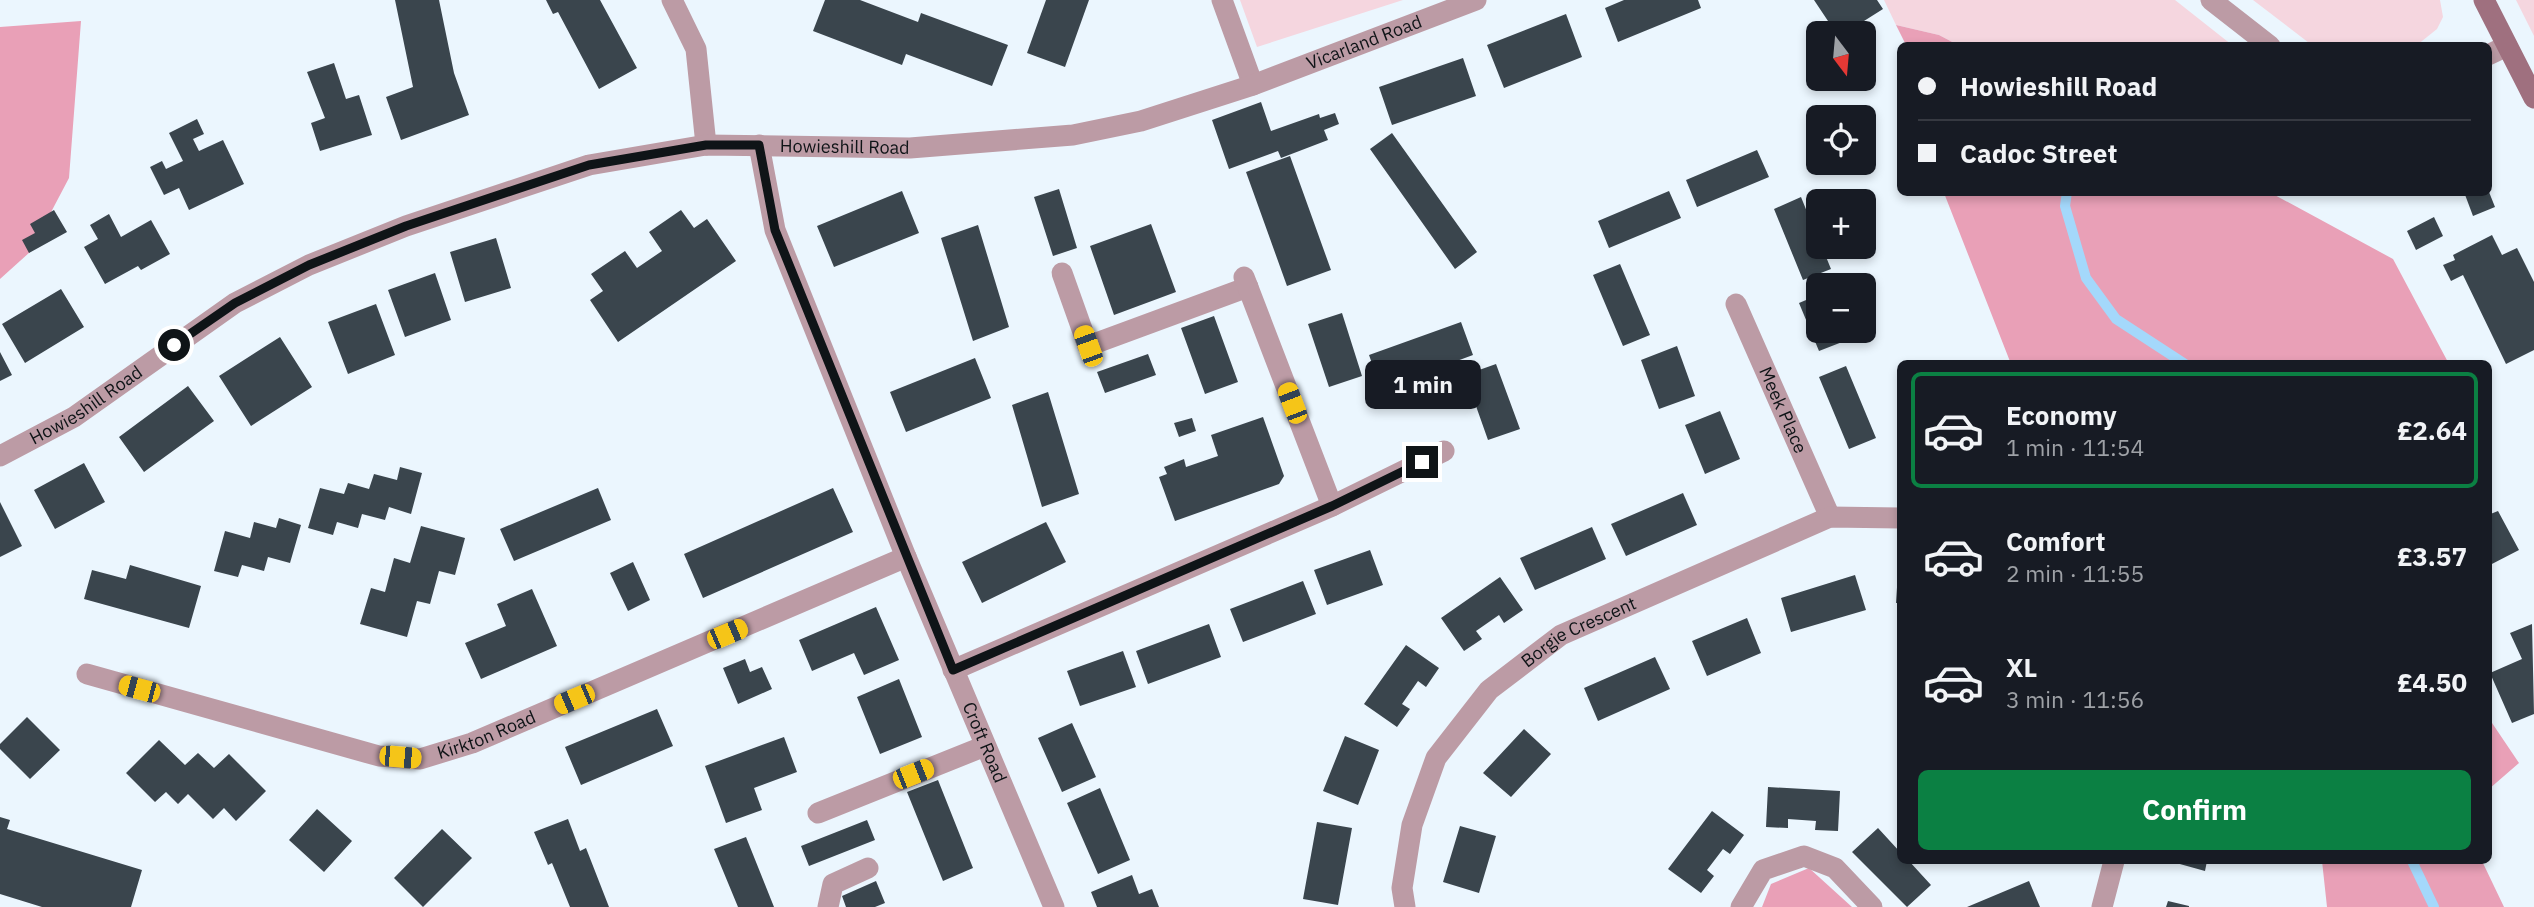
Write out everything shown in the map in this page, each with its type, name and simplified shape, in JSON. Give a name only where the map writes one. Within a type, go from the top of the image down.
[{"type":"main road","points":[[2484,0],[2498,51],[2534,98]]},
{"type":"street","points":[[672,0],[696,49],[706,145]]},
{"type":"street","points":[[1222,0],[1253,85]]},
{"type":"street","name":"Vicarland Road","points":[[1253,85],[1476,0]]},
{"type":"street","points":[[2211,0],[2265,42]]},
{"type":"street","name":"Howieshill Road","points":[[0,456],[74,417],[235,303],[309,265],[406,226],[589,165],[706,145],[910,148],[1073,135],[1142,121],[1253,85]]},
{"type":"street","name":"Croft Road","points":[[759,145],[775,230],[906,557],[1054,907]]},
{"type":"street","points":[[1062,273],[1088,346],[1246,282],[1332,506]]},
{"type":"street","name":"Meek Place","points":[[1736,304],[1830,517]]},
{"type":"street","points":[[953,670],[1332,506],[1444,451]]},
{"type":"street","name":"Borgie Crescent","points":[[1405,907],[1402,888],[1412,825],[1436,758],[1489,690],[1561,635],[1830,517],[1897,518]]},
{"type":"street","name":"Kirkton Road","points":[[87,674],[379,755],[420,759],[472,743],[906,557]]},
{"type":"street","points":[[818,813],[985,746]]},
{"type":"street","points":[[1741,907],[1763,870],[1804,856],[1835,868],[1872,907]]},
{"type":"street","points":[[2102,907],[2113,864]]},
{"type":"street","points":[[828,907],[833,884],[868,868]]},
{"type":"shaded area","points":[[1240,0],[1403,0],[1257,47]]},
{"type":"shaded area","points":[[1884,0],[2175,0],[2228,42],[1952,42],[1939,35],[1896,25]]},
{"type":"shaded area","points":[[2253,0],[2440,0],[2443,17],[2437,29],[2421,42],[2308,42]]},
{"type":"shaded area","points":[[2516,0],[2534,0],[2534,36]]},
{"type":"shaded area","points":[[81,21],[69,178],[30,252],[0,279],[0,27]]},
{"type":"shaded area","points":[[1896,25],[1939,35],[1952,42],[1904,42]]},
{"type":"shaded area","points":[[1945,196],[2277,196],[2393,259],[2447,360],[2009,360]]},
{"type":"shaded area","points":[[2492,723],[2519,763],[2492,786]]},
{"type":"shaded area","points":[[2322,864],[2483,864],[2504,907],[2327,907]]},
{"type":"shaded area","points":[[1809,868],[1852,907],[1762,907],[1771,884]]},
{"type":"building","points":[[395,0],[439,0],[454,73],[469,115],[401,140],[386,97],[413,87]]},
{"type":"building","points":[[546,0],[600,0],[637,68],[599,89],[558,12],[553,14]]},
{"type":"building","points":[[825,0],[860,0],[918,22],[921,13],[1008,45],[992,86],[906,54],[902,65],[813,31]]},
{"type":"building","points":[[1046,0],[1089,0],[1065,67],[1027,53]]},
{"type":"building","points":[[1624,0],[1698,0],[1701,8],[1618,42],[1605,8]]},
{"type":"building","points":[[1814,0],[1877,0],[1883,9],[1864,21],[1828,21]]},
{"type":"building","points":[[1566,14],[1582,57],[1504,88],[1487,45]]},
{"type":"building","points":[[1463,58],[1476,96],[1392,125],[1379,87]]},
{"type":"building","points":[[334,63],[346,99],[359,95],[372,135],[320,151],[311,123],[325,118],[307,72]]},
{"type":"building","points":[[1261,102],[1271,131],[1319,114],[1320,118],[1335,113],[1339,124],[1324,130],[1328,140],[1281,158],[1278,151],[1229,169],[1212,120]]},
{"type":"building","points":[[197,119],[204,134],[193,139],[199,151],[223,140],[244,184],[189,210],[179,188],[164,195],[150,167],[162,161],[166,169],[183,161],[169,133]]},
{"type":"building","points":[[1392,133],[1477,252],[1455,269],[1370,149]]},
{"type":"building","points":[[1757,150],[1769,177],[1697,207],[1686,180]]},
{"type":"building","points":[[1290,156],[1331,270],[1287,286],[1246,172]]},
{"type":"building","points":[[1059,189],[1077,248],[1053,256],[1034,197]]},
{"type":"building","points":[[902,191],[919,233],[834,267],[817,226]]},
{"type":"building","points":[[1669,191],[1681,218],[1609,248],[1598,221]]},
{"type":"building","points":[[2466,196],[2491,196],[2495,207],[2473,216]]},
{"type":"building","points":[[1801,197],[1806,209],[1806,259],[1827,259],[1831,269],[1821,273],[1806,273],[1806,279],[1803,280],[1774,209]]},
{"type":"building","points":[[54,210],[67,232],[29,253],[22,240],[35,233],[30,224]]},
{"type":"building","points":[[681,210],[694,228],[707,219],[736,261],[618,342],[590,300],[603,291],[591,274],[625,251],[637,268],[662,251],[649,232]]},
{"type":"building","points":[[109,214],[121,237],[151,220],[170,254],[141,270],[138,266],[105,284],[84,247],[98,239],[90,225]]},
{"type":"building","points":[[2434,217],[2443,236],[2416,250],[2407,231]]},
{"type":"building","points":[[1151,224],[1176,292],[1114,315],[1090,246]]},
{"type":"building","points":[[978,225],[1009,327],[973,341],[941,238]]},
{"type":"building","points":[[2492,235],[2502,255],[2517,248],[2534,282],[2534,350],[2506,364],[2463,275],[2451,281],[2443,265],[2455,260],[2453,255]]},
{"type":"building","points":[[496,238],[511,288],[465,302],[450,252]]},
{"type":"building","points":[[1620,264],[1650,335],[1623,346],[1593,275]]},
{"type":"building","points":[[435,273],[451,320],[405,337],[388,290]]},
{"type":"building","points":[[61,289],[84,327],[25,363],[2,324]]},
{"type":"building","points":[[1806,300],[1806,320],[1799,303]]},
{"type":"building","points":[[376,304],[395,355],[348,374],[328,322]]},
{"type":"building","points":[[1342,313],[1362,376],[1329,387],[1308,324]]},
{"type":"building","points":[[1214,316],[1238,382],[1205,394],[1181,328]]},
{"type":"building","points":[[1461,322],[1473,355],[1381,389],[1369,355]]},
{"type":"building","points":[[280,337],[312,387],[251,426],[219,376]]},
{"type":"building","points":[[1816,343],[1840,343],[1819,351]]},
{"type":"building","points":[[1677,346],[1695,396],[1659,409],[1641,360]]},
{"type":"building","points":[[0,352],[12,375],[0,381]]},
{"type":"building","points":[[1148,354],[1156,375],[1105,393],[1097,372]]},
{"type":"building","points":[[975,358],[991,398],[906,432],[890,392]]},
{"type":"building","points":[[1496,364],[1520,429],[1488,440],[1465,375]]},
{"type":"building","points":[[1846,366],[1876,438],[1849,449],[1819,377]]},
{"type":"building","points":[[188,386],[214,421],[144,472],[119,437]]},
{"type":"building","points":[[1048,392],[1079,494],[1042,507],[1012,405]]},
{"type":"building","points":[[1720,411],[1740,459],[1705,474],[1685,425]]},
{"type":"building","points":[[1263,417],[1284,476],[1279,484],[1175,521],[1159,477],[1167,474],[1164,467],[1184,459],[1186,467],[1218,456],[1211,435]]},
{"type":"building","points":[[1192,418],[1196,431],[1179,437],[1174,423]]},
{"type":"building","points":[[84,463],[105,502],[55,529],[34,490]]},
{"type":"building","points":[[400,467],[422,473],[411,514],[389,507],[385,520],[362,514],[358,528],[337,522],[333,535],[308,528],[320,488],[344,494],[348,483],[369,489],[374,474],[397,480]]},
{"type":"building","points":[[598,488],[611,520],[514,561],[500,529]]},
{"type":"building","points":[[833,488],[853,532],[703,598],[684,554]]},
{"type":"building","points":[[1683,493],[1697,525],[1626,556],[1611,524]]},
{"type":"building","points":[[0,502],[22,546],[0,557]]},
{"type":"building","points":[[2498,511],[2519,550],[2492,564],[2492,513]]},
{"type":"building","points":[[279,518],[301,525],[290,563],[268,557],[264,571],[242,565],[238,577],[214,571],[225,531],[250,538],[254,522],[276,528]]},
{"type":"building","points":[[1046,522],[1066,562],[982,603],[962,562]]},
{"type":"building","points":[[421,526],[465,538],[455,575],[439,571],[430,604],[417,601],[407,637],[360,624],[371,588],[385,592],[394,558],[410,563]]},
{"type":"building","points":[[1592,527],[1606,559],[1535,590],[1520,558]]},
{"type":"building","points":[[1370,550],[1383,585],[1327,605],[1314,570]]},
{"type":"building","points":[[633,562],[650,600],[628,611],[610,573]]},
{"type":"building","points":[[130,565],[201,586],[189,628],[84,599],[92,570],[126,579]]},
{"type":"building","points":[[1855,575],[1866,610],[1791,632],[1781,598]]},
{"type":"building","points":[[1500,577],[1523,610],[1504,623],[1499,615],[1476,631],[1482,639],[1464,651],[1441,618]]},
{"type":"building","points":[[1303,581],[1316,614],[1243,642],[1230,609]]},
{"type":"building","points":[[532,589],[557,646],[481,679],[465,643],[506,626],[497,604]]},
{"type":"building","points":[[876,607],[899,660],[864,675],[854,653],[812,671],[799,640]]},
{"type":"building","points":[[1747,618],[1761,653],[1707,676],[1692,641]]},
{"type":"building","points":[[1209,624],[1221,657],[1148,684],[1136,651]]},
{"type":"building","points":[[2532,624],[2534,714],[2512,723],[2492,678],[2492,672],[2522,659],[2510,633]]},
{"type":"building","points":[[1406,645],[1439,668],[1426,687],[1418,681],[1402,704],[1410,709],[1397,727],[1364,704]]},
{"type":"building","points":[[1123,651],[1136,687],[1080,706],[1067,671]]},
{"type":"building","points":[[1655,657],[1670,689],[1598,721],[1584,688]]},
{"type":"building","points":[[745,659],[750,672],[762,667],[772,689],[738,704],[723,668]]},
{"type":"building","points":[[899,679],[922,737],[880,754],[857,697]]},
{"type":"building","points":[[657,709],[673,746],[581,785],[565,747]]},
{"type":"building","points":[[27,717],[60,750],[30,779],[0,749],[0,744]]},
{"type":"building","points":[[1072,723],[1096,777],[1062,792],[1038,738]]},
{"type":"building","points":[[1524,729],[1551,754],[1511,797],[1483,773]]},
{"type":"building","points":[[1345,736],[1379,750],[1358,805],[1323,791]]},
{"type":"building","points":[[784,737],[797,772],[754,788],[762,810],[726,823],[705,766]]},
{"type":"building","points":[[159,740],[185,765],[198,753],[214,768],[229,754],[266,791],[236,821],[224,808],[213,819],[188,794],[178,804],[166,792],[155,802],[126,773]]},
{"type":"building","points":[[938,780],[973,868],[943,881],[907,792]]},
{"type":"building","points":[[1768,787],[1840,791],[1838,831],[1815,830],[1816,821],[1788,819],[1788,828],[1766,827]]},
{"type":"building","points":[[1100,788],[1130,860],[1098,874],[1067,803]]},
{"type":"building","points":[[317,809],[352,841],[324,872],[289,840]]},
{"type":"building","points":[[1712,811],[1744,835],[1730,854],[1723,849],[1707,870],[1714,876],[1701,893],[1668,869]]},
{"type":"building","points":[[0,817],[10,820],[7,829],[142,870],[131,907],[42,907],[0,894]]},
{"type":"building","points":[[568,819],[580,851],[586,848],[609,907],[570,907],[552,863],[548,865],[534,832]]},
{"type":"building","points":[[867,820],[875,840],[809,866],[801,846]]},
{"type":"building","points":[[1317,822],[1352,828],[1338,905],[1303,899]]},
{"type":"building","points":[[1460,826],[1496,836],[1479,893],[1443,882]]},
{"type":"building","points":[[1878,828],[1897,849],[1897,864],[1912,864],[1931,885],[1907,907],[1852,852]]},
{"type":"building","points":[[442,829],[472,858],[423,907],[394,878]]},
{"type":"building","points":[[746,837],[774,907],[738,907],[714,849]]},
{"type":"building","points":[[2180,864],[2206,864],[2205,871]]},
{"type":"building","points":[[1132,875],[1139,894],[1152,889],[1159,907],[1097,907],[1091,892]]},
{"type":"building","points":[[876,881],[885,903],[875,907],[846,907],[842,896]]},
{"type":"building","points":[[2029,881],[2040,907],[1967,907]]},
{"type":"building","points":[[2168,901],[2189,906],[2189,907],[2166,907]]},
{"type":"waterway","points":[[2066,196],[2065,206],[2086,278],[2116,319],[2179,360]]},
{"type":"waterway","points":[[2413,864],[2434,907]]},
{"type":"route","points":[[174,345],[235,303],[309,265],[406,226],[589,165],[706,145],[759,145],[775,230],[953,670],[1332,506],[1422,462]]}]
